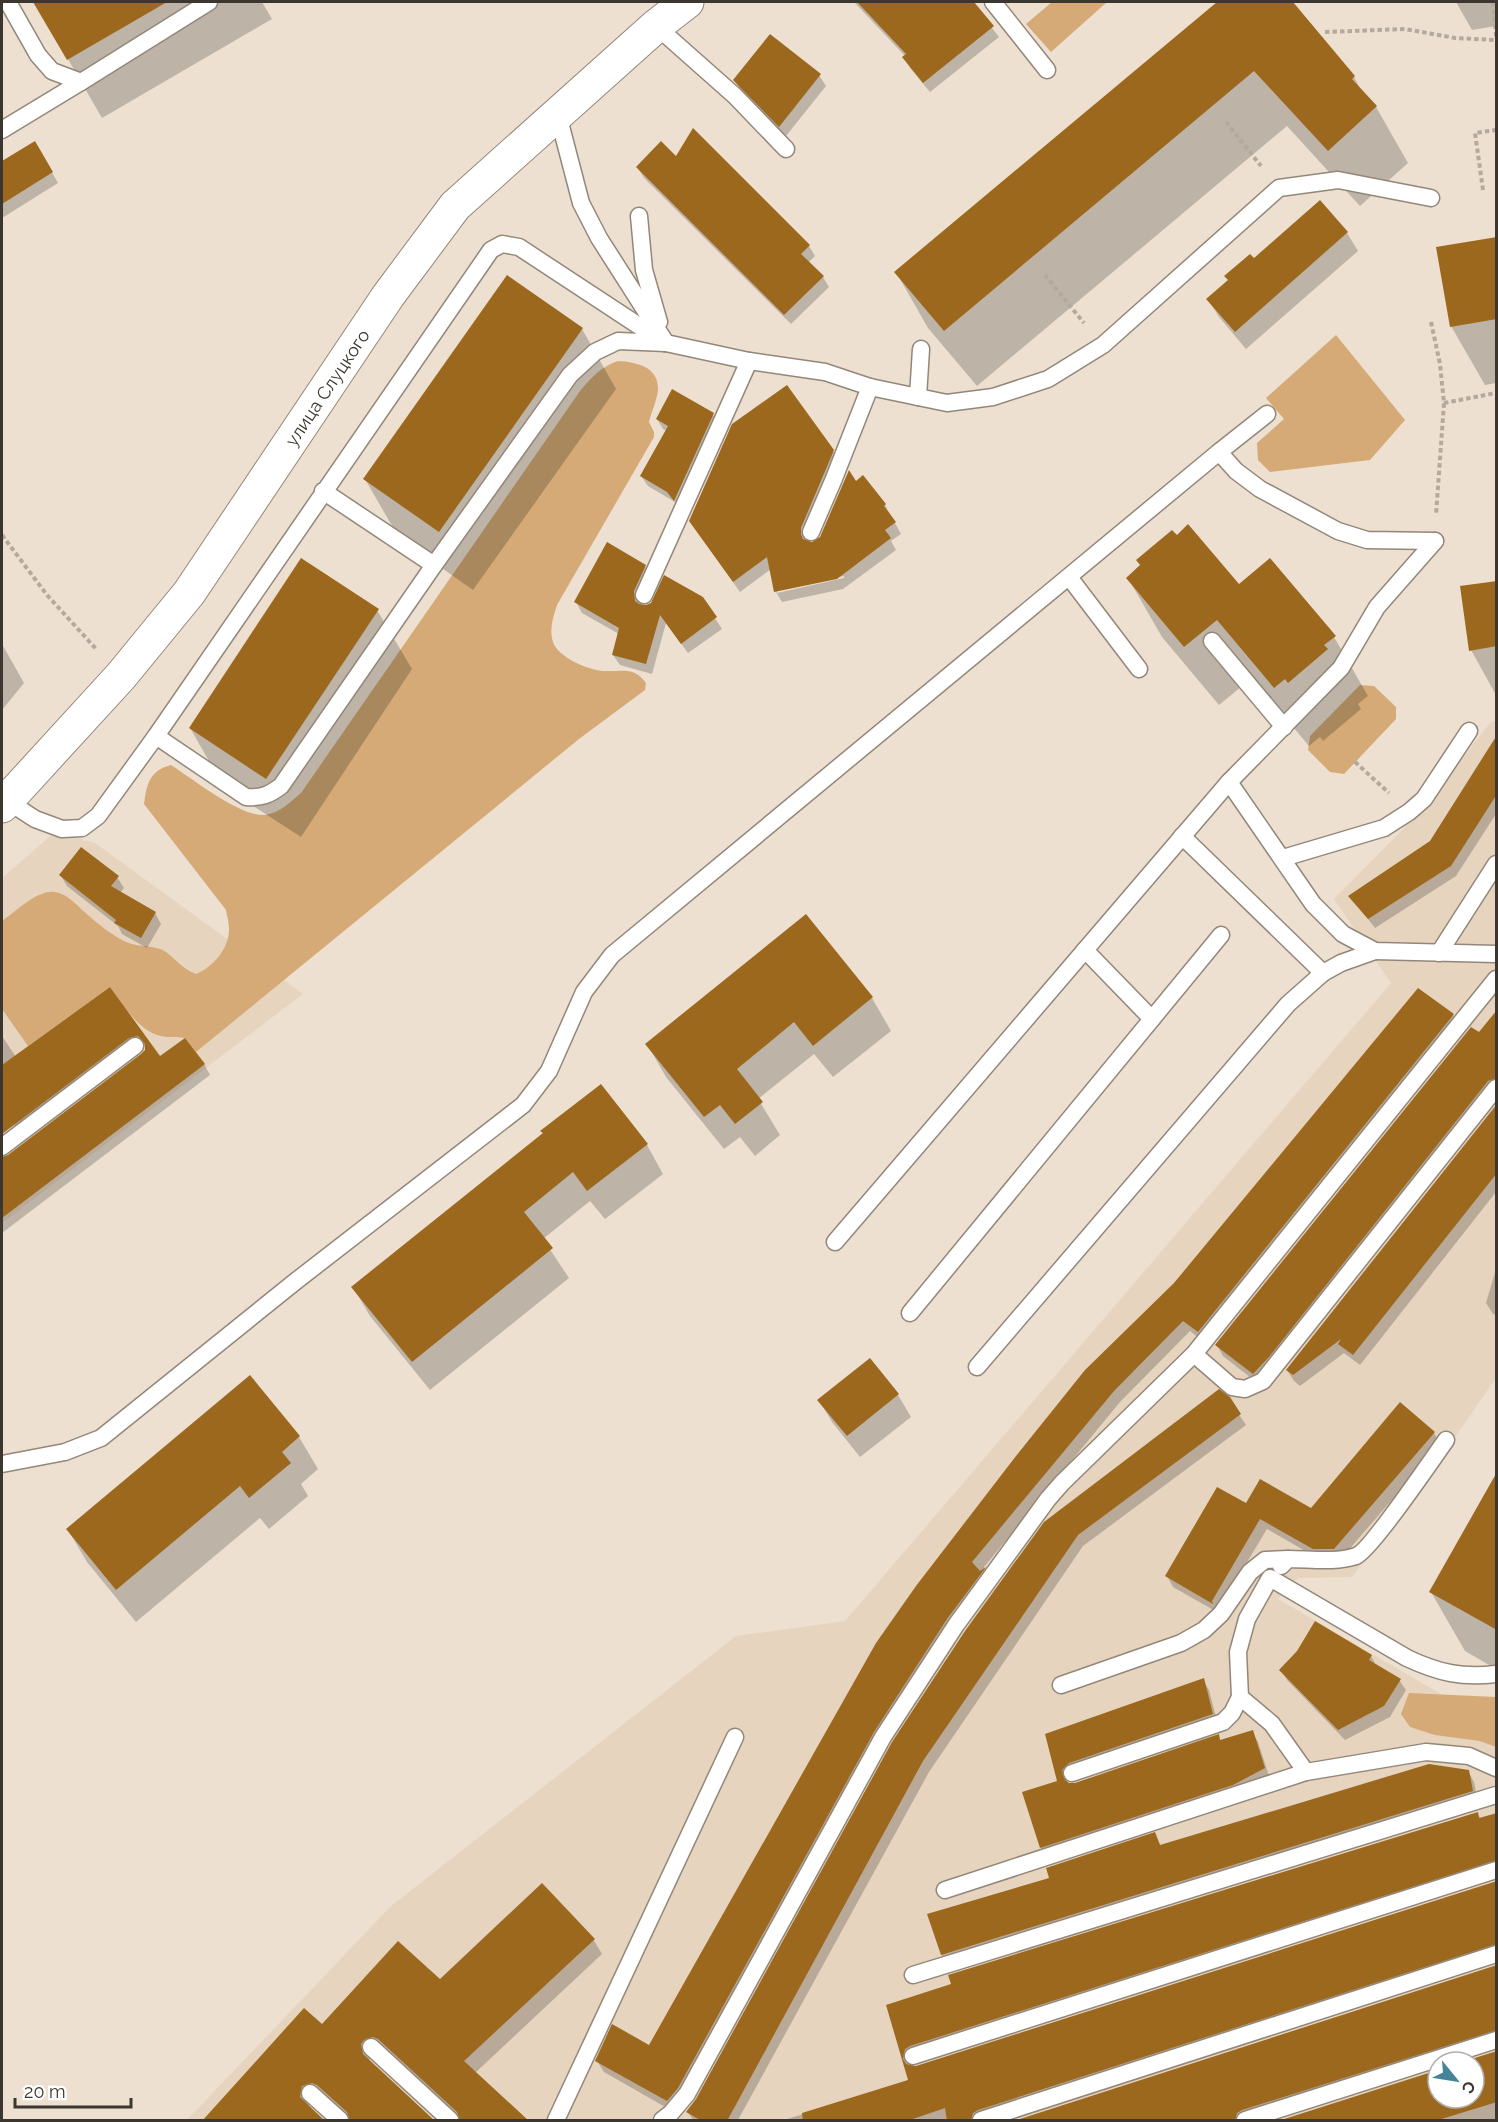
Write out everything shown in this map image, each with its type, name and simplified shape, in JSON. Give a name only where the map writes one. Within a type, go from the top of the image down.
[{"type":"street","name":"улица Слуцкого","points":[[4,803],[121,676],[189,593],[388,296],[455,206],[656,26],[687,2]]},
{"type":"lane","points":[[8,2],[38,55],[52,71],[81,82]]},
{"type":"lane","points":[[2,130],[210,2]]},
{"type":"lane","points":[[993,2],[1047,70]]},
{"type":"lane","points":[[656,26],[735,96],[786,149]]},
{"type":"lane","points":[[558,115],[581,202],[599,238],[666,343]]},
{"type":"lane","points":[[156,736],[246,797],[258,798],[268,795],[281,786],[434,565],[570,375],[595,352],[618,341],[666,343],[749,361],[825,372],[870,387],[947,403],[993,398],[1048,379],[1102,345],[1279,188],[1338,180],[1431,198]]},
{"type":"lane","points":[[639,216],[644,270],[666,343]]},
{"type":"lane","points":[[4,803],[35,819],[62,829],[82,828],[98,816],[156,736],[490,250],[502,244],[519,247],[666,343]]},
{"type":"lane","points":[[918,396],[921,349]]},
{"type":"lane","points":[[644,595],[749,361]]},
{"type":"lane","points":[[811,532],[870,387]]},
{"type":"lane","points":[[2,1464],[65,1452],[101,1438],[296,1281],[523,1105],[549,1071],[584,992],[612,955],[1267,414]]},
{"type":"lane","points":[[1219,452],[1236,471],[1260,489],[1338,531],[1367,540],[1435,541]]},
{"type":"lane","points":[[323,491],[434,565]]},
{"type":"lane","points":[[835,1242],[1228,782],[1341,668],[1377,607],[1435,541]]},
{"type":"lane","points":[[1069,577],[1139,669]]},
{"type":"lane","points":[[1212,640],[1284,728]]},
{"type":"lane","points":[[1283,858],[1384,828],[1409,812],[1424,799],[1468,731]]},
{"type":"lane","points":[[1228,782],[1313,904],[1343,934],[1375,951]]},
{"type":"lane","points":[[1182,836],[1323,973]]},
{"type":"lane","points":[[1438,953],[1497,864]]},
{"type":"lane","points":[[910,1313],[1221,935]]},
{"type":"lane","points":[[1085,950],[1152,1019]]},
{"type":"lane","points":[[977,1366],[1288,1004],[1323,973],[1341,963],[1375,951],[1497,954]]},
{"type":"lane","points":[[662,2121],[687,2094],[883,1737],[956,1625],[1048,1499],[1194,1354],[1497,979]]},
{"type":"lane","points":[[2,1147],[135,1046]]},
{"type":"lane","points":[[1194,1354],[1232,1387],[1245,1389],[1263,1381],[1497,1088]]},
{"type":"lane","points":[[1061,1685],[1181,1642],[1204,1630],[1221,1614],[1250,1572],[1265,1560],[1339,1560],[1359,1556],[1393,1514],[1446,1440]]},
{"type":"lane","points":[[1072,1773],[1223,1722],[1232,1713],[1240,1697],[1238,1652],[1247,1619],[1270,1578],[1288,1559]]},
{"type":"lane","points":[[1270,1578],[1429,1669],[1454,1675],[1497,1674]]},
{"type":"lane","points":[[1240,1697],[1272,1724],[1306,1772]]},
{"type":"lane","points":[[556,2121],[735,1737]]},
{"type":"lane","points":[[945,1890],[1306,1772],[1426,1752],[1469,1756],[1497,1768]]},
{"type":"lane","points":[[913,1975],[1497,1795]]},
{"type":"lane","points":[[913,2056],[1497,1870]]},
{"type":"lane","points":[[981,2121],[1497,1954]]},
{"type":"lane","points":[[1245,2121],[1497,2040]]},
{"type":"lane","points":[[371,2047],[450,2121]]},
{"type":"lane","points":[[310,2093],[340,2121]]},
{"type":"path","points":[[1325,32],[1405,30],[1455,38],[1497,38],[1493,2]]},
{"type":"path","points":[[1226,122],[1279,188]]},
{"type":"path","points":[[1483,190],[1475,133],[1497,130]]},
{"type":"path","points":[[1044,275],[1102,345]]},
{"type":"path","points":[[1431,322],[1442,375],[1444,403],[1435,541]]},
{"type":"path","points":[[1444,403],[1497,393]]},
{"type":"path","points":[[2,535],[47,595],[121,676]]},
{"type":"path","points":[[1355,762],[1409,812]]},
{"type":"shaded area","points":[[1052,2],[1107,2],[1051,52],[1026,24]]},
{"type":"shaded area","points":[[1336,335],[1405,420],[1370,460],[1270,472],[1258,460],[1257,443],[1284,419],[1266,398]]},
{"type":"shaded area","points":[[618,361],[646,367],[655,376],[658,390],[649,422],[654,437],[557,605],[551,633],[556,648],[567,658],[598,670],[627,671],[637,674],[646,683],[645,690],[579,739],[196,1052],[185,1038],[161,1036],[145,1029],[110,987],[28,1046],[2,1009],[2,921],[37,896],[55,892],[70,899],[101,926],[121,939],[131,944],[166,952],[196,974],[214,962],[223,950],[228,936],[226,910],[144,804],[150,779],[158,771],[171,765],[230,804],[255,814],[265,815],[280,810],[301,793],[580,391],[592,377]]},
{"type":"shaded area","points":[[1360,685],[1374,686],[1396,707],[1396,719],[1344,774],[1330,772],[1308,750],[1310,736]]},
{"type":"shaded area","points":[[1496,721],[1496,1378],[1438,1462],[1352,1577],[1298,1578],[1278,1599],[1496,1726],[1496,2120],[187,2120],[391,1906],[736,1636],[845,1621],[1391,983],[1334,899],[1415,817],[1491,722]]},
{"type":"shaded area","points":[[55,832],[95,843],[303,994],[2,1223],[2,878]]},
{"type":"shaded area","points":[[1409,1693],[1496,1697],[1496,1747],[1480,1741],[1435,1735],[1410,1727],[1401,1714]]},
{"type":"building","points":[[33,2],[167,2],[67,60]]},
{"type":"building","points":[[857,2],[974,2],[994,26],[923,83],[902,57],[906,54]]},
{"type":"building","points":[[1217,2],[1293,2],[1355,76],[1352,79],[1377,106],[1328,151],[1254,71],[944,331],[894,272]]},
{"type":"building","points":[[770,34],[821,74],[779,127],[733,80]]},
{"type":"building","points":[[693,128],[810,245],[801,254],[824,276],[784,315],[636,167],[661,141],[676,156]]},
{"type":"building","points":[[35,141],[53,172],[2,204],[2,161]]},
{"type":"building","points":[[1320,200],[1348,232],[1235,332],[1206,299],[1228,280],[1224,276],[1250,254],[1254,258]]},
{"type":"building","points":[[1497,237],[1497,319],[1450,327],[1436,247]]},
{"type":"building","points":[[507,275],[583,328],[439,532],[363,479]]},
{"type":"building","points":[[787,385],[834,450],[801,528],[803,539],[812,542],[820,537],[849,470],[856,481],[863,475],[886,504],[884,506],[896,522],[885,530],[891,538],[837,579],[774,592],[767,557],[733,582],[689,521],[732,424]]},
{"type":"building","points":[[672,389],[714,413],[674,501],[667,492],[640,476],[668,426],[656,419]]},
{"type":"building","points":[[1188,524],[1239,584],[1270,558],[1336,636],[1324,645],[1328,649],[1288,683],[1285,679],[1274,688],[1217,620],[1184,647],[1126,578],[1140,565],[1136,560],[1172,530],[1177,535]]},
{"type":"building","points":[[607,542],[646,565],[634,591],[635,601],[639,604],[651,603],[664,575],[703,597],[717,617],[681,644],[660,615],[646,664],[612,655],[619,628],[574,602]]},
{"type":"building","points":[[301,558],[379,609],[266,779],[189,728]]},
{"type":"building","points":[[1497,581],[1497,646],[1469,651],[1460,586]]},
{"type":"building","points":[[1497,735],[1497,794],[1451,866],[1368,919],[1348,896],[1430,841]]},
{"type":"building","points":[[81,847],[119,876],[111,886],[156,912],[141,938],[114,923],[116,920],[59,875]]},
{"type":"building","points":[[806,914],[873,997],[813,1046],[794,1022],[737,1069],[763,1102],[735,1124],[720,1105],[704,1117],[645,1044]]},
{"type":"building","points":[[110,987],[160,1056],[185,1038],[205,1064],[2,1218],[2,1157],[8,1155],[141,1054],[145,1050],[145,1044],[138,1036],[129,1038],[2,1134],[2,1065]]},
{"type":"building","points":[[1418,988],[1454,1014],[1198,1332],[1183,1321],[1114,1391],[972,1562],[980,1571],[986,1567],[947,1619],[874,1732],[678,2088],[667,2101],[595,2061],[612,2024],[649,2045],[876,1643],[916,1586],[1085,1370],[1174,1283]]},
{"type":"building","points":[[1497,1010],[1497,1078],[1488,1081],[1269,1357],[1253,1374],[1215,1345],[1471,1027],[1479,1032]]},
{"type":"building","points":[[601,1084],[648,1144],[587,1191],[573,1172],[524,1212],[553,1248],[412,1362],[351,1287],[543,1133],[540,1131]]},
{"type":"building","points":[[1497,1104],[1497,1173],[1353,1355],[1338,1344],[1341,1339],[1293,1375],[1286,1370]]},
{"type":"building","points":[[870,1358],[899,1394],[847,1436],[817,1400]]},
{"type":"building","points":[[250,1375],[300,1436],[282,1452],[291,1463],[249,1498],[240,1486],[116,1590],[66,1529]]},
{"type":"building","points":[[1219,1389],[1230,1397],[1241,1414],[1078,1535],[923,1761],[727,2121],[702,2121],[686,2112],[696,2099],[892,1742],[965,1631],[1044,1522]]},
{"type":"building","points":[[1400,1402],[1435,1432],[1334,1549],[1313,1549],[1260,1519],[1212,1601],[1213,1604],[1165,1576],[1217,1487],[1246,1503],[1260,1479],[1311,1508]]},
{"type":"building","points":[[1497,1472],[1497,1630],[1429,1592]]},
{"type":"building","points":[[1315,1621],[1372,1655],[1369,1660],[1401,1679],[1384,1706],[1338,1730],[1279,1670],[1297,1651]]},
{"type":"building","points":[[1204,1678],[1213,1714],[1069,1763],[1062,1770],[1065,1780],[1075,1783],[1219,1734],[1220,1740],[1253,1730],[1265,1768],[1233,1785],[1040,1848],[1022,1792],[1057,1781],[1045,1734]]},
{"type":"building","points":[[1429,1764],[1469,1770],[1473,1791],[941,1955],[927,1914],[1049,1878],[1046,1868],[1155,1832],[1160,1845]]},
{"type":"building","points":[[1478,1812],[1479,1818],[1497,1813],[1497,1860],[910,2046],[905,2049],[903,2059],[906,2064],[916,2066],[1497,1881],[1497,1944],[978,2110],[973,2113],[971,2121],[947,2121],[945,2108],[907,2121],[803,2121],[802,2113],[908,2080],[886,2005],[951,1984],[948,1975]]},
{"type":"building","points":[[542,1883],[595,1939],[464,2061],[529,2121],[460,2121],[457,2112],[378,2039],[373,2037],[364,2040],[361,2044],[363,2054],[435,2121],[350,2121],[347,2112],[312,2083],[302,2086],[300,2097],[325,2121],[202,2121],[304,2008],[322,2024],[398,1941],[440,1979]]},
{"type":"building","points":[[1497,1965],[1497,2030],[1433,2050],[1426,2050],[1426,2052],[1242,2110],[1237,2113],[1235,2121],[1014,2121]]},
{"type":"building","points":[[1497,2051],[1497,2102],[1486,2105],[1486,2054]]},
{"type":"building","points":[[1426,2074],[1426,2110],[1471,2110],[1435,2121],[1278,2121]]}]
